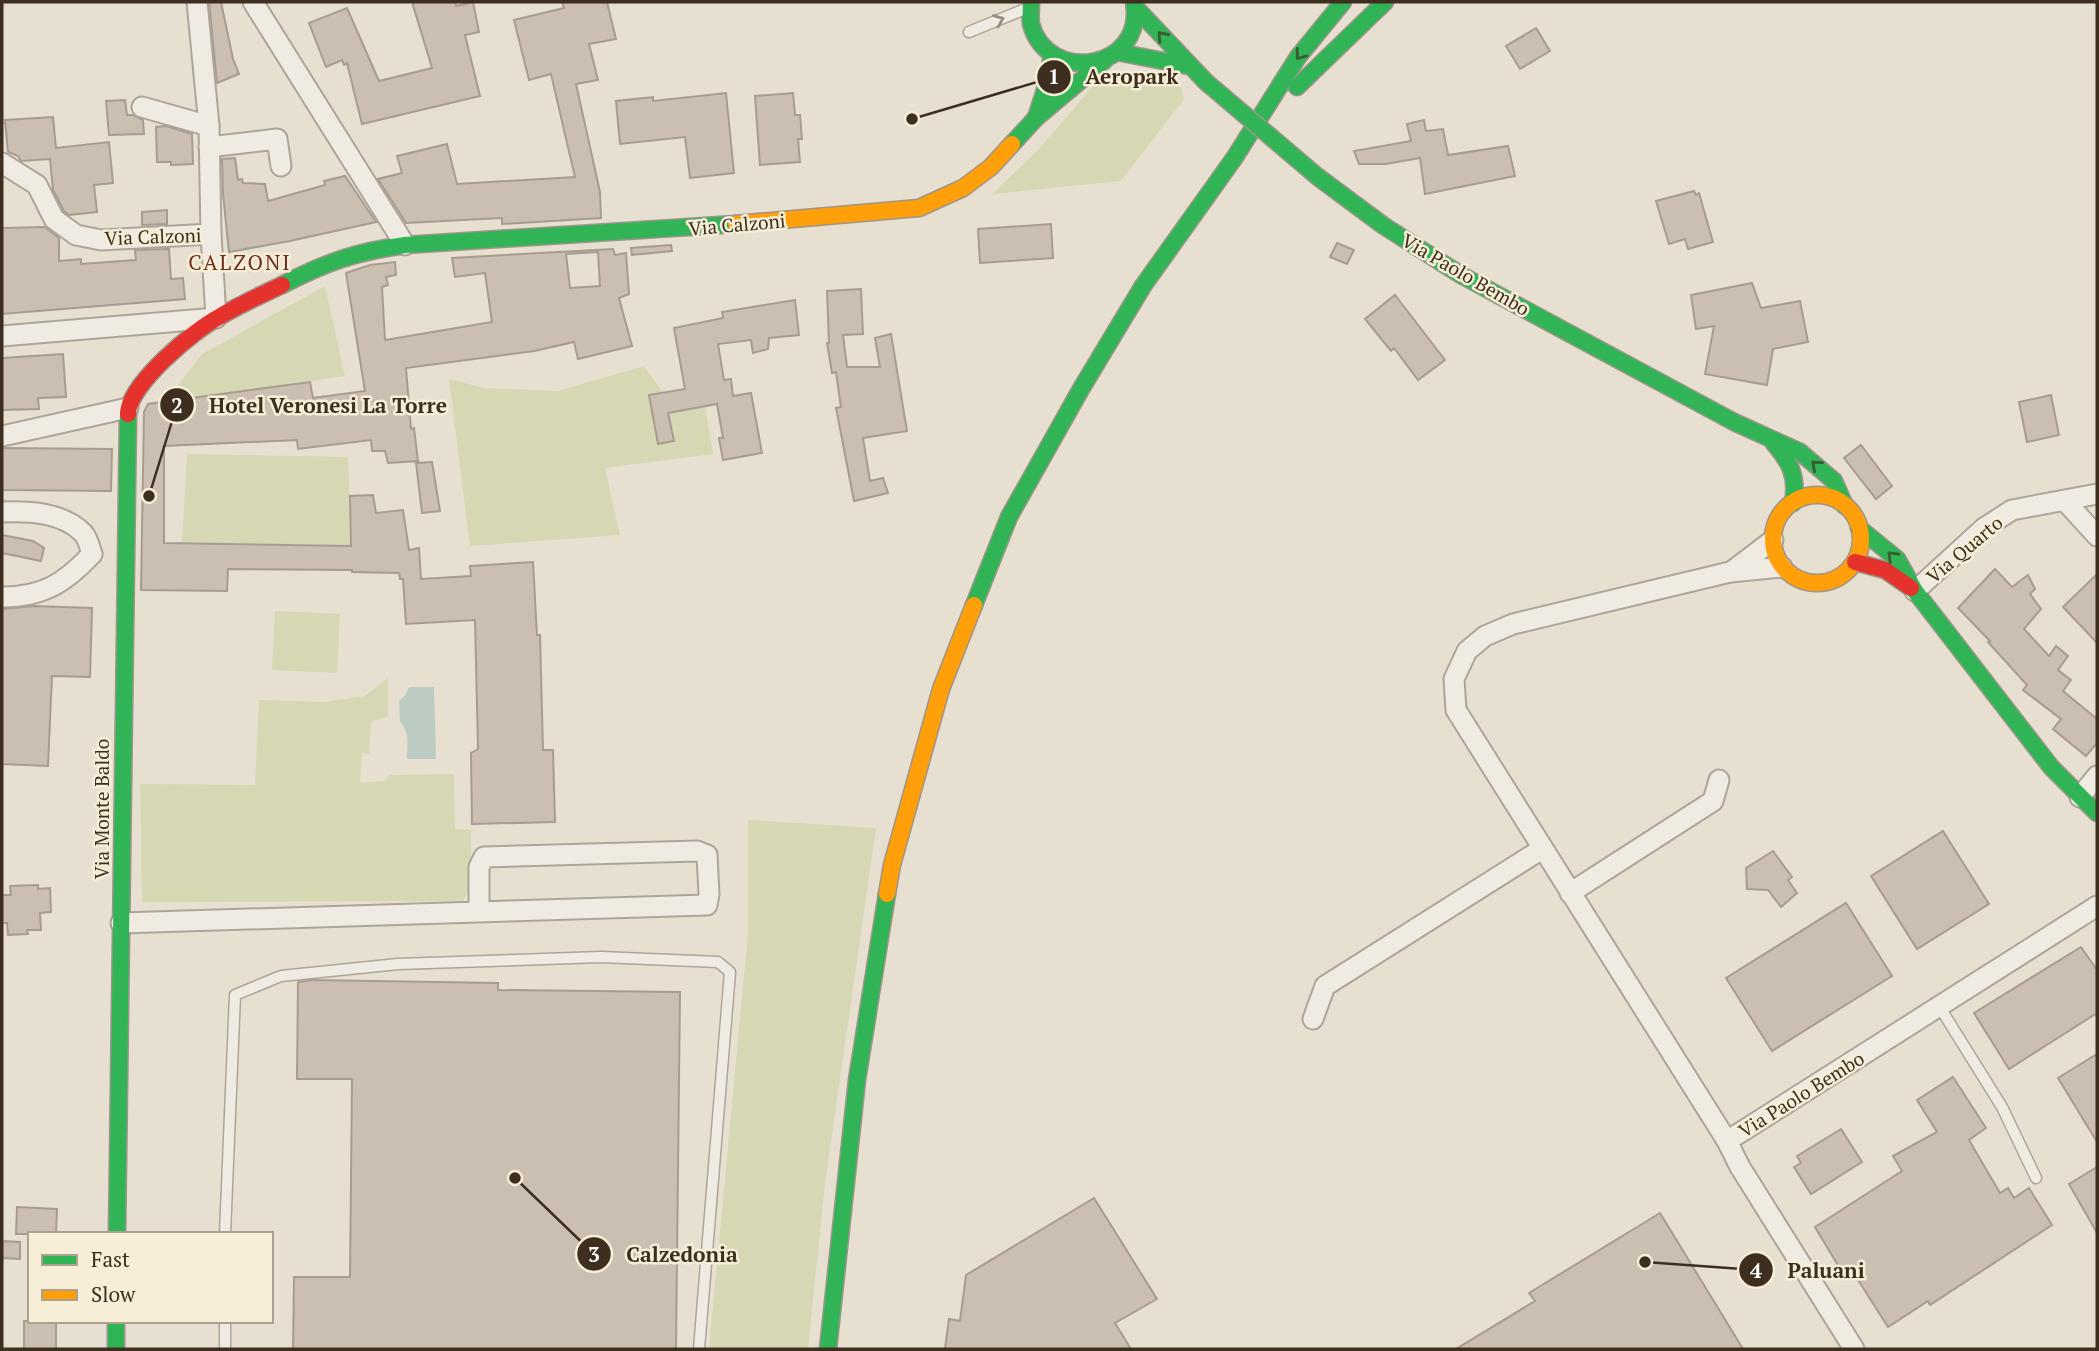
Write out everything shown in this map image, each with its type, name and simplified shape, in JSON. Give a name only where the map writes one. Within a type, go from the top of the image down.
[{"type":"main road","points":[[828,1349],[857,1080],[892,865],[941,688],[1009,517],[1081,389],[1143,286],[1235,157],[1298,57],[1343,2]]},
{"type":"main road","points":[[1235,157],[1297,87],[1385,2]]},
{"type":"main road","points":[[1030,4],[1035,34],[1042,46],[1064,61],[1091,64],[1111,56],[1189,66]]},
{"type":"main road","name":"Via Paolo Bembo","points":[[1111,56],[1131,31],[1135,4]]},
{"type":"main road","name":"Via Paolo Bembo","points":[[1135,4],[1206,82],[1318,177],[1384,226],[1461,275],[1772,440],[1800,452],[1834,481],[1845,506],[1860,528],[1897,559],[1915,591],[2051,767],[2097,813]]},
{"type":"main road","name":"Via Calzoni","points":[[1036,117],[1047,85],[1052,55]]},
{"type":"main road","name":"Via Calzoni","points":[[139,386],[153,369],[216,318],[333,260],[367,250],[405,245],[617,233],[919,208],[963,188],[981,174],[1036,117],[1111,56]]},
{"type":"main road","name":"Via Monte Baldo","points":[[117,1232],[128,408],[139,386]]},
{"type":"main road","name":"Via Paolo Bembo","points":[[1772,440],[1791,463],[1797,484],[1793,503]]},
{"type":"main road","points":[[1845,506],[1826,496],[1803,498],[1782,513],[1775,526],[1773,540],[1775,554],[1782,567],[1799,579],[1820,583],[1834,580],[1846,573],[1855,562],[1860,551],[1860,528]]},
{"type":"main road","name":"Via Paolo Bembo","points":[[1855,562],[1885,570],[1915,591]]},
{"type":"main road","points":[[116,1323],[116,1349]]},
{"type":"street","name":"Via Calzoni","points":[[2,336],[216,318],[209,126],[197,2]]},
{"type":"street","points":[[253,2],[405,245]]},
{"type":"street","points":[[142,107],[209,126]]},
{"type":"street","points":[[209,147],[277,139],[281,166]]},
{"type":"street","name":"Via Calzoni","points":[[2,163],[37,184],[54,219],[76,234],[102,240],[211,234]]},
{"type":"street","points":[[2,436],[128,408]]},
{"type":"street","name":"Via Quarto","points":[[1915,591],[1984,528],[2012,510],[2097,494]]},
{"type":"street","points":[[2064,501],[2097,536]]},
{"type":"street","points":[[2,512],[35,511],[64,522],[85,534],[92,554]]},
{"type":"street","points":[[1730,572],[1773,540]]},
{"type":"street","points":[[92,554],[125,560]]},
{"type":"street","points":[[2,597],[23,597],[49,588],[72,576],[92,554]]},
{"type":"street","points":[[1727,1141],[1456,710],[1454,679],[1467,651],[1485,636],[1513,624],[1730,572],[1782,567]]},
{"type":"street","points":[[2080,797],[2097,776]]},
{"type":"street","points":[[1570,893],[1713,802],[1719,780]]},
{"type":"street","points":[[1313,1018],[1325,986],[1542,849]]},
{"type":"street","points":[[121,923],[707,905],[707,855],[697,851],[484,857],[479,867],[479,912]]},
{"type":"street","name":"Via Paolo Bembo","points":[[1854,1349],[1740,1167],[1727,1141],[2097,906]]},
{"type":"lane","points":[[969,32],[1030,4]]},
{"type":"lane","points":[[225,1232],[234,995],[281,976],[300,972],[398,964],[601,957],[718,962],[730,972],[699,1349]]},
{"type":"lane","points":[[1939,1006],[2002,1107],[2036,1178]]},
{"type":"lane","points":[[225,1323],[225,1349]]},
{"type":"green space","points":[[1129,73],[1156,74],[1180,83],[1184,99],[1121,181],[992,194],[1038,150],[1100,78]]},
{"type":"green space","points":[[325,286],[345,376],[165,402],[202,354]]},
{"type":"green space","points":[[644,366],[676,411],[705,406],[713,454],[605,468],[620,535],[470,546],[449,379],[484,388],[558,391]]},
{"type":"green space","points":[[187,454],[348,457],[351,545],[182,543]]},
{"type":"green space","points":[[275,611],[340,614],[337,673],[272,670]]},
{"type":"green space","points":[[388,678],[388,717],[371,721],[369,754],[362,753],[360,783],[385,781],[390,775],[454,774],[455,829],[471,830],[471,887],[463,901],[142,902],[140,784],[255,785],[259,700],[325,702],[365,696]]},
{"type":"green space","points":[[748,820],[876,828],[825,1184],[808,1349],[709,1349],[748,933]]},
{"type":"shaded area","points":[[409,687],[434,687],[436,759],[407,759],[407,734],[400,722],[399,701]]},
{"type":"building","points":[[209,2],[221,2],[233,59],[239,74],[217,83]]},
{"type":"building","points":[[412,2],[455,2],[456,6],[473,2],[479,32],[465,35],[480,96],[362,124],[347,63],[344,65],[342,60],[326,67],[309,23],[347,8],[379,81],[432,68]]},
{"type":"building","points":[[562,2],[607,2],[616,39],[589,44],[598,80],[576,84],[600,192],[601,218],[502,224],[502,218],[406,223],[378,179],[402,173],[397,156],[447,144],[457,184],[575,177],[551,74],[529,80],[514,20],[564,8]]},
{"type":"building","points":[[1536,28],[1550,51],[1520,69],[1506,46]]},
{"type":"building","points":[[726,93],[734,173],[690,178],[685,137],[620,144],[616,101],[653,97],[653,101]]},
{"type":"building","points":[[793,93],[795,115],[800,115],[800,162],[760,165],[755,96]]},
{"type":"building","points":[[125,100],[127,115],[143,120],[144,134],[109,135],[106,101]]},
{"type":"building","points":[[53,117],[56,148],[109,142],[113,183],[94,185],[97,212],[69,215],[53,190],[50,159],[21,161],[18,156],[8,152],[5,120]]},
{"type":"building","points":[[1424,120],[1426,131],[1443,129],[1448,155],[1508,146],[1515,176],[1425,194],[1420,158],[1386,164],[1359,164],[1354,151],[1411,141],[1407,124]]},
{"type":"building","points":[[166,126],[192,134],[193,164],[171,165],[171,162],[157,162],[156,127]]},
{"type":"building","points":[[235,158],[238,180],[242,179],[243,183],[265,184],[268,201],[325,185],[324,181],[345,176],[376,222],[229,252],[222,159]]},
{"type":"building","points":[[1694,191],[1696,195],[1699,193],[1713,242],[1688,249],[1685,239],[1669,244],[1656,201]]},
{"type":"building","points":[[167,210],[167,224],[142,225],[142,212]]},
{"type":"building","points":[[1051,224],[1053,258],[980,263],[978,229]]},
{"type":"building","points":[[45,227],[59,238],[59,261],[81,259],[81,264],[136,260],[135,250],[169,249],[171,279],[183,278],[185,299],[2,314],[2,228]]},
{"type":"building","points":[[1337,243],[1354,250],[1347,264],[1330,257]]},
{"type":"building","points":[[671,245],[672,251],[632,255],[631,248]]},
{"type":"building","points":[[613,249],[615,255],[626,253],[629,294],[619,298],[632,346],[578,359],[574,342],[534,351],[406,368],[411,429],[414,428],[418,461],[388,463],[385,451],[372,451],[371,440],[298,449],[297,440],[164,446],[164,543],[351,546],[350,496],[373,495],[376,513],[403,510],[409,550],[419,548],[421,579],[471,576],[470,566],[533,562],[537,635],[540,635],[543,750],[553,750],[555,822],[472,824],[471,753],[478,749],[475,620],[406,624],[403,579],[400,579],[399,573],[228,569],[227,591],[141,590],[144,412],[148,404],[310,382],[313,398],[365,391],[346,273],[370,265],[395,262],[396,275],[386,277],[388,285],[382,287],[385,340],[492,322],[485,273],[455,277],[452,258]],"holes":[[[598,252],[600,286],[570,288],[566,254]]]},
{"type":"building","points":[[1752,283],[1761,308],[1800,301],[1808,342],[1773,349],[1767,385],[1705,374],[1714,326],[1696,329],[1691,295]]},
{"type":"building","points":[[861,289],[863,334],[843,335],[847,367],[880,367],[875,338],[891,334],[907,431],[863,438],[870,481],[883,478],[888,493],[854,501],[836,408],[841,407],[836,372],[832,373],[827,343],[827,291]]},
{"type":"building","points":[[1395,295],[1445,360],[1418,380],[1394,348],[1391,351],[1365,319]]},
{"type":"building","points":[[795,300],[799,335],[769,338],[768,349],[753,353],[751,340],[718,344],[724,380],[731,379],[733,396],[751,393],[762,453],[723,460],[719,438],[723,438],[717,404],[668,413],[674,441],[658,444],[649,395],[685,389],[674,328],[723,318],[722,312]]},
{"type":"building","points":[[63,354],[66,397],[38,398],[39,409],[2,410],[2,358]]},
{"type":"building","points":[[2051,395],[2059,435],[2027,442],[2019,402]]},
{"type":"building","points":[[1861,445],[1892,486],[1876,499],[1844,458]]},
{"type":"building","points":[[2,448],[112,449],[111,491],[2,490]]},
{"type":"building","points":[[432,462],[440,511],[422,513],[416,463]]},
{"type":"building","points":[[2,535],[33,541],[44,548],[41,561],[2,553]]},
{"type":"building","points":[[1995,569],[2012,587],[2028,575],[2035,589],[2030,594],[2041,609],[2024,629],[2049,656],[2056,646],[2068,656],[2058,670],[2071,680],[2063,691],[2097,719],[2097,743],[2086,756],[2053,729],[2061,719],[2023,690],[2027,685],[1958,608]]},
{"type":"building","points":[[2097,574],[2097,643],[2063,607]]},
{"type":"building","points":[[34,606],[92,608],[90,677],[52,676],[48,766],[2,764],[2,609]]},
{"type":"building","points":[[1943,831],[1989,904],[1917,949],[1871,876]]},
{"type":"building","points":[[1773,851],[1792,877],[1788,880],[1797,893],[1781,907],[1768,890],[1747,889],[1746,868]]},
{"type":"building","points":[[38,885],[38,889],[50,888],[51,912],[40,913],[41,930],[8,935],[7,923],[2,923],[2,895],[11,895],[10,886]]},
{"type":"building","points":[[1846,903],[1892,976],[1772,1051],[1726,978]]},
{"type":"building","points":[[2081,947],[2097,970],[2097,1013],[2009,1069],[1974,1013]]},
{"type":"building","points":[[298,982],[498,983],[498,990],[680,992],[676,1349],[293,1349],[294,1277],[350,1277],[352,1079],[297,1079]]},
{"type":"building","points":[[2097,1054],[2097,1142],[2058,1078]]},
{"type":"building","points":[[1953,1077],[1986,1128],[1969,1140],[2000,1193],[2008,1188],[2014,1198],[2029,1188],[2052,1225],[1930,1305],[1928,1301],[1888,1327],[1853,1272],[1845,1277],[1815,1227],[1902,1171],[1893,1156],[1937,1132],[1917,1100]]},
{"type":"building","points":[[1841,1129],[1862,1162],[1811,1194],[1794,1167],[1801,1163],[1797,1156]]},
{"type":"building","points":[[2097,1167],[2097,1233],[2069,1184]]},
{"type":"building","points":[[1094,1198],[1157,1299],[1115,1323],[1131,1349],[945,1349],[949,1319],[960,1321],[966,1275]]},
{"type":"building","points":[[17,1207],[57,1209],[56,1232],[16,1234]]},
{"type":"building","points":[[1660,1213],[1743,1349],[1456,1349],[1535,1301],[1529,1293]]},
{"type":"building","points":[[2,1241],[20,1242],[20,1259],[2,1258]]},
{"type":"building","points":[[24,1321],[56,1323],[56,1349],[24,1349]]},
{"type":"traffic: fast","points":[[1031,2],[1031,24],[1041,44],[1056,56],[1074,62],[1093,62],[1111,55],[1125,43],[1134,25],[1134,2]]},
{"type":"traffic: fast","points":[[974,605],[1009,517],[1143,286],[1235,157],[1298,57],[1343,2]]},
{"type":"traffic: fast","points":[[1297,87],[1385,2]]},
{"type":"traffic: fast","points":[[1135,7],[1206,82]]},
{"type":"traffic: fast","points":[[1117,52],[1189,66]]},
{"type":"traffic: fast","points":[[1036,118],[1047,84],[1052,55]]},
{"type":"traffic: fast","points":[[1012,144],[1036,118],[1105,60]]},
{"type":"traffic: fast","points":[[1206,82],[1318,177]]},
{"type":"traffic: fast","points":[[1318,177],[1384,226],[1461,275],[1734,422],[1800,452],[1834,481],[1845,506]]},
{"type":"traffic: fast","points":[[282,285],[342,259],[405,245],[736,224]]},
{"type":"traffic: fast","points":[[117,1232],[128,414]]},
{"type":"traffic: fast","points":[[1773,442],[1791,470],[1793,503]]},
{"type":"traffic: fast","points":[[1859,528],[1897,559],[1915,591],[2051,767],[2097,813]]},
{"type":"traffic: fast","points":[[828,1349],[857,1080],[887,894]]},
{"type":"traffic: fast","points":[[116,1323],[116,1349]]},
{"type":"traffic: slow","points":[[736,224],[919,208],[963,188],[991,167],[1012,144]]},
{"type":"traffic: slow","points":[[1817,495],[1834,499],[1848,508],[1857,522],[1861,539],[1857,556],[1848,570],[1834,579],[1817,583],[1800,579],[1786,570],[1777,556],[1773,539],[1777,522],[1786,508],[1800,499],[1817,495]]},
{"type":"traffic: slow","points":[[887,894],[892,865],[941,689],[974,605]]},
{"type":"traffic: jam","points":[[128,414],[139,388],[179,346],[219,317],[282,285]]},
{"type":"traffic: jam","points":[[1855,562],[1885,570],[1911,588]]},
{"type":"place","name":"Aeropark","points":[[912,119]]},
{"type":"place","name":"Hotel Veronesi La Torre","points":[[149,496]]},
{"type":"place","name":"Calzedonia","points":[[515,1178]]},
{"type":"place","name":"Paluani","points":[[1645,1262]]},
{"type":"district","name":"CALZONI","points":[[240,262]]}]
